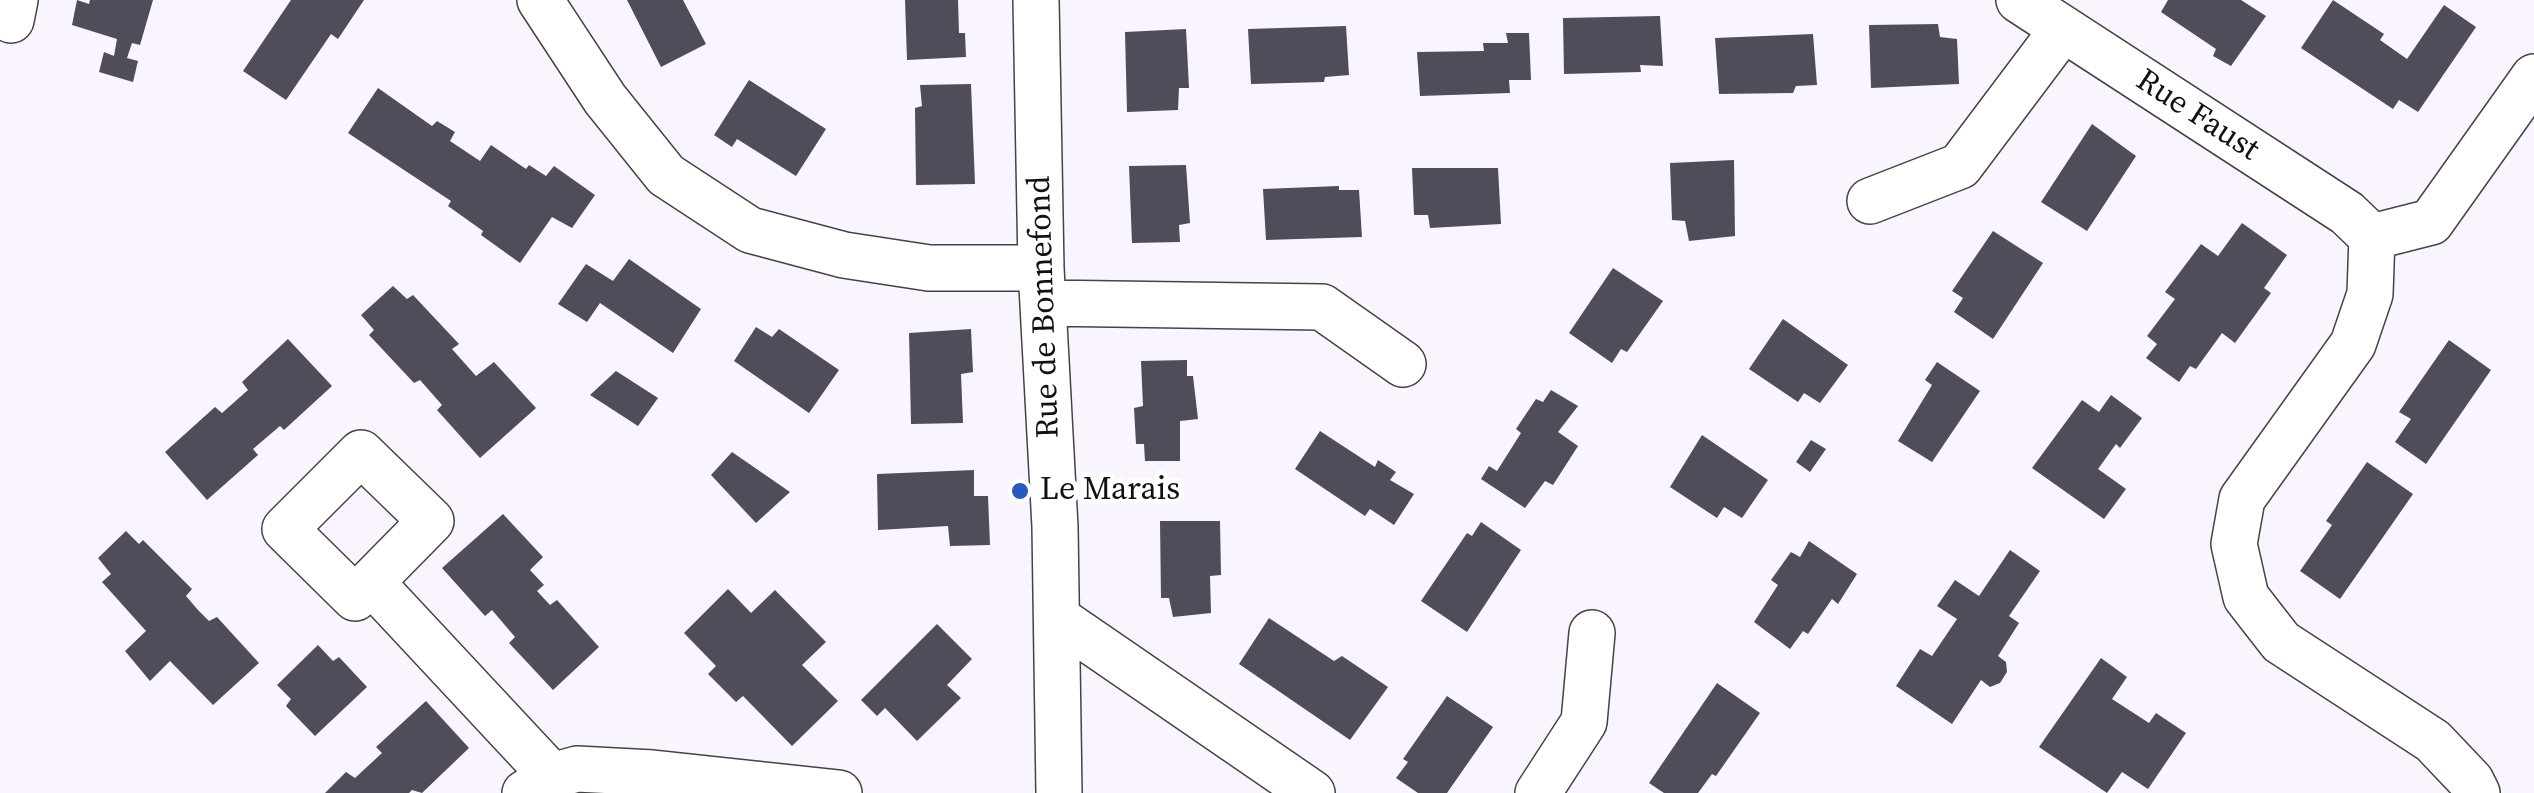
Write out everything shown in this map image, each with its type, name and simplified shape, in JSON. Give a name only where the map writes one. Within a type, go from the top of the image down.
[{"type":"street","points":[[540,0],[605,99],[666,175],[750,230],[844,255],[1042,286],[1322,307],[1403,364]]},
{"type":"street","name":"Rue de Bonnefond","points":[[1036,0],[1042,286],[1056,527],[1059,793]]},
{"type":"street","name":"Rue Faust","points":[[2019,0],[2348,213],[2372,237]]},
{"type":"street","points":[[1870,201],[1960,166],[2063,29]]},
{"type":"street","points":[[2477,793],[2471,781],[2433,741],[2281,642],[2246,596],[2234,544],[2242,500],[2353,344],[2370,294],[2372,237],[2431,222],[2534,77]]},
{"type":"street","points":[[371,582],[538,784],[578,769],[839,793]]},
{"type":"street","points":[[1057,618],[1312,793]]},
{"type":"street","points":[[1538,793],[1584,722],[1592,633]]},
{"type":"building","points":[[77,0],[89,4],[90,0],[153,0],[140,45],[132,43],[127,58],[138,61],[133,82],[99,72],[104,52],[114,56],[117,39],[72,25]]},
{"type":"building","points":[[291,0],[364,0],[338,39],[331,34],[286,100],[243,71]]},
{"type":"building","points":[[627,0],[683,0],[706,44],[661,67]]},
{"type":"building","points":[[905,0],[958,0],[959,33],[965,33],[966,57],[907,60]]},
{"type":"building","points":[[2168,0],[2241,0],[2266,16],[2231,66],[2213,56],[2216,49],[2161,12]]},
{"type":"building","points":[[2333,0],[2384,34],[2380,40],[2407,59],[2444,5],[2476,27],[2418,112],[2399,100],[2393,109],[2301,48]]},
{"type":"building","points":[[1660,16],[1663,66],[1640,65],[1641,72],[1564,74],[1563,18]]},
{"type":"building","points":[[1938,24],[1940,37],[1957,39],[1959,84],[1871,88],[1869,25]]},
{"type":"building","points":[[1346,26],[1349,75],[1325,77],[1324,82],[1251,84],[1248,29]]},
{"type":"building","points":[[1186,29],[1189,88],[1179,88],[1178,110],[1127,112],[1125,32]]},
{"type":"building","points":[[1506,33],[1529,33],[1531,80],[1509,80],[1510,93],[1420,96],[1417,52],[1484,51],[1483,43],[1508,43]]},
{"type":"building","points":[[1813,34],[1817,85],[1796,86],[1793,93],[1719,94],[1715,38]]},
{"type":"building","points":[[749,80],[826,129],[796,176],[737,139],[732,147],[714,135]]},
{"type":"building","points":[[971,84],[975,184],[916,185],[915,108],[922,106],[920,85]]},
{"type":"building","points":[[378,88],[432,126],[437,121],[455,132],[450,141],[480,161],[491,145],[526,169],[529,165],[546,176],[554,166],[595,195],[572,228],[552,217],[520,263],[448,206],[451,201],[348,133]]},
{"type":"building","points":[[2092,124],[2136,156],[2087,231],[2041,202]]},
{"type":"building","points":[[1734,160],[1735,236],[1689,241],[1685,221],[1672,220],[1670,163]]},
{"type":"building","points":[[1186,165],[1190,223],[1179,225],[1180,242],[1132,243],[1129,166]]},
{"type":"building","points":[[1412,168],[1498,168],[1501,224],[1430,228],[1428,215],[1414,215]]},
{"type":"building","points":[[1339,186],[1339,190],[1359,190],[1362,237],[1266,240],[1263,189]]},
{"type":"building","points":[[2242,223],[2287,255],[2264,288],[2271,293],[2235,343],[2222,333],[2196,369],[2190,366],[2179,382],[2146,358],[2157,344],[2147,336],[2175,299],[2165,292],[2201,244],[2218,256]]},
{"type":"building","points":[[1993,231],[2043,263],[1993,339],[1954,312],[1963,298],[1952,291]]},
{"type":"building","points":[[629,259],[701,309],[673,353],[600,303],[587,322],[558,304],[586,264],[613,281]]},
{"type":"building","points":[[1613,268],[1663,301],[1627,352],[1621,349],[1612,363],[1569,333]]},
{"type":"building","points":[[393,286],[407,299],[413,295],[459,344],[452,349],[476,376],[494,362],[536,408],[480,458],[437,410],[442,405],[420,380],[414,383],[369,335],[374,330],[361,315]]},
{"type":"building","points":[[1783,319],[1848,365],[1820,403],[1804,393],[1798,402],[1749,369]]},
{"type":"building","points":[[756,327],[772,337],[779,329],[839,370],[809,413],[734,361]]},
{"type":"building","points":[[971,329],[973,372],[961,374],[963,423],[911,424],[909,333]]},
{"type":"building","points":[[288,339],[332,386],[284,430],[280,426],[253,449],[258,455],[207,500],[165,452],[215,407],[222,413],[248,390],[242,382]]},
{"type":"building","points":[[2449,340],[2491,370],[2426,464],[2395,442],[2411,419],[2399,412]]},
{"type":"building","points":[[1187,360],[1198,419],[1180,421],[1180,461],[1145,461],[1144,444],[1136,444],[1134,408],[1143,406],[1141,361]]},
{"type":"building","points":[[1937,362],[1980,391],[1932,462],[1898,441],[1932,385],[1925,380]]},
{"type":"building","points":[[616,371],[658,398],[638,426],[590,395]]},
{"type":"building","points":[[1551,390],[1578,406],[1558,432],[1578,446],[1553,485],[1545,481],[1525,508],[1481,479],[1489,466],[1497,471],[1521,433],[1516,429],[1536,399],[1543,402]]},
{"type":"building","points":[[2111,395],[2142,418],[2098,469],[2126,489],[2104,519],[2032,468],[2082,400],[2099,412]]},
{"type":"building","points":[[1320,431],[1375,467],[1378,460],[1396,472],[1390,480],[1414,494],[1394,525],[1370,509],[1365,516],[1295,469]]},
{"type":"building","points":[[1702,435],[1768,480],[1742,518],[1724,507],[1717,518],[1670,487]]},
{"type":"building","points":[[1811,440],[1826,449],[1810,472],[1796,462]]},
{"type":"building","points":[[732,452],[790,492],[756,523],[711,475]]},
{"type":"building","points":[[2367,462],[2413,494],[2340,599],[2300,571],[2332,525],[2326,521]]},
{"type":"building","points":[[974,470],[974,496],[988,496],[990,545],[950,546],[948,526],[878,530],[877,474]]},
{"type":"building","points":[[503,514],[543,557],[530,570],[544,585],[537,591],[550,605],[557,600],[599,647],[553,690],[509,643],[515,637],[492,610],[485,616],[442,568]]},
{"type":"building","points":[[1160,521],[1220,521],[1221,575],[1210,576],[1211,613],[1173,617],[1169,598],[1161,598]]},
{"type":"building","points":[[1481,522],[1521,550],[1467,632],[1421,601],[1467,533],[1472,536]]},
{"type":"building","points":[[126,531],[139,544],[143,540],[192,589],[186,596],[198,610],[209,621],[217,617],[259,663],[213,705],[170,661],[150,681],[125,651],[146,631],[102,582],[111,574],[98,558]]},
{"type":"building","points":[[1809,541],[1857,574],[1838,604],[1832,599],[1808,634],[1803,631],[1790,649],[1754,622],[1778,585],[1771,580],[1791,552],[1800,557]]},
{"type":"building","points":[[2010,550],[2040,571],[2009,616],[2019,623],[1998,656],[2006,662],[2007,672],[2000,683],[1990,687],[1981,680],[1952,724],[1896,686],[1920,649],[1932,656],[1957,619],[1937,606],[1955,580],[1979,596]]},
{"type":"building","points":[[728,589],[751,613],[775,590],[826,642],[802,665],[838,701],[792,746],[743,696],[736,702],[708,674],[716,666],[684,633]]},
{"type":"building","points":[[1269,618],[1334,661],[1342,656],[1388,687],[1350,740],[1239,664]]},
{"type":"building","points":[[937,624],[972,659],[947,685],[961,698],[917,741],[885,708],[877,716],[861,700]]},
{"type":"building","points":[[318,645],[333,661],[339,657],[367,687],[315,736],[286,706],[291,699],[277,685]]},
{"type":"building","points":[[2101,658],[2127,677],[2112,699],[2149,723],[2156,713],[2186,733],[2148,789],[2122,772],[2107,793],[2039,747]]},
{"type":"building","points":[[1717,683],[1760,713],[1716,776],[1712,774],[1698,793],[1664,793],[1649,783]]},
{"type":"building","points":[[1447,696],[1493,727],[1447,793],[1418,793],[1396,778],[1408,762],[1403,759]]},
{"type":"building","points":[[426,701],[469,748],[422,793],[325,793],[346,772],[355,778],[382,753],[376,747]]},
{"type":"place","name":"Le Marais","points":[[1020,491]]}]
